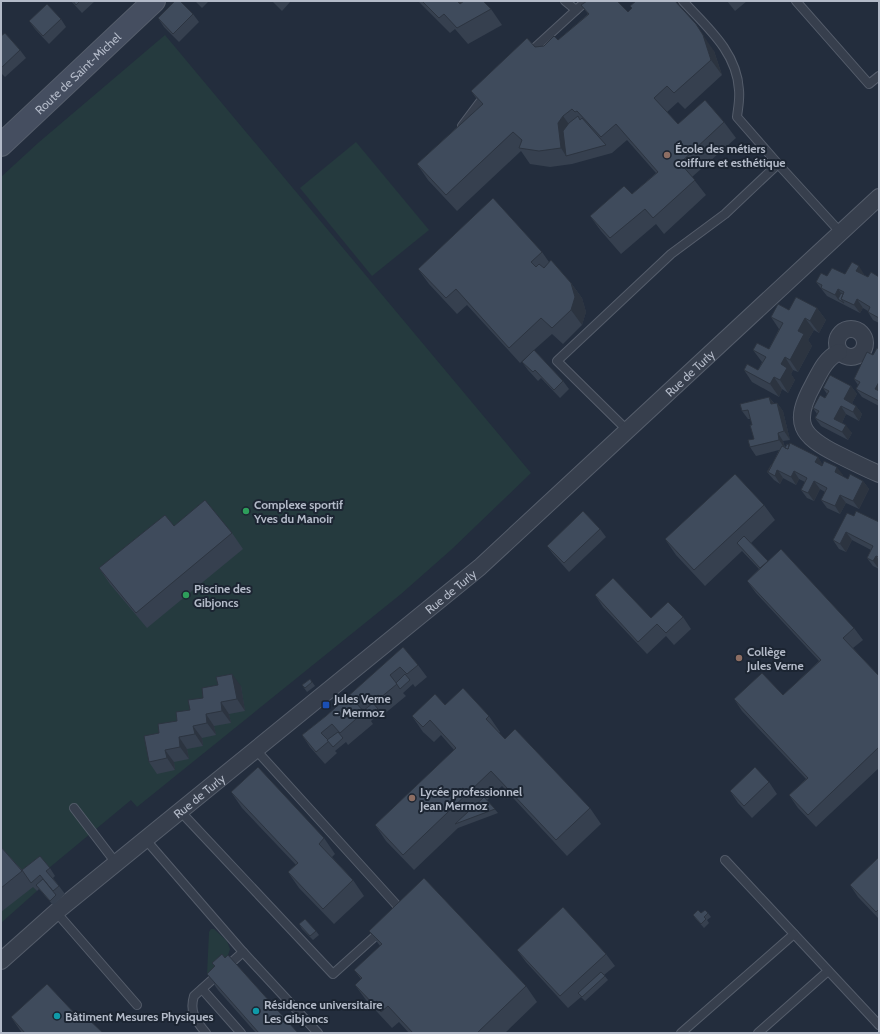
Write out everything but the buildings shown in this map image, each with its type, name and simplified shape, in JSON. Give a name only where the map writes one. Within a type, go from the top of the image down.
[{"type":"street","name":"Route de Saint-Michel","points":[[1,145],[154,1]]},
{"type":"street","name":"Rue de Turly","points":[[1,961],[56,912],[480,567],[626,430],[841,233],[878,202]]},
{"type":"street","points":[[839,352],[826,361],[808,394],[802,413],[805,431],[816,443],[879,474]]},
{"type":"lane","points":[[565,1],[576,10]]},
{"type":"lane","points":[[520,61],[586,1]]},
{"type":"lane","points":[[683,1],[722,44],[735,66],[739,90],[737,117],[841,233]]},
{"type":"lane","points":[[796,1],[869,84],[879,76]]},
{"type":"lane","points":[[458,132],[481,100],[492,89]]},
{"type":"lane","points":[[626,430],[557,361],[671,254],[725,214],[778,164]]},
{"type":"lane","points":[[180,811],[333,974],[403,912],[256,750]]},
{"type":"lane","points":[[74,808],[116,863]]},
{"type":"lane","points":[[146,840],[243,952],[318,1033]]},
{"type":"lane","points":[[725,860],[879,1025]]},
{"type":"lane","points":[[56,912],[136,1005]]},
{"type":"lane","points":[[681,1033],[794,934]]},
{"type":"lane","points":[[206,1033],[193,1014],[192,1004],[194,996],[243,952]]},
{"type":"lane","points":[[758,1033],[828,971]]},
{"type":"lane","points":[[202,988],[241,1033]]},
{"type":"green space","name":"Complexe sportif Yves du Manoir","points":[[165,35],[531,473],[452,549],[401,594],[137,807],[131,800],[49,868],[27,879],[37,891],[1,923],[1,177],[38,143]]},
{"type":"green space","points":[[356,142],[429,230],[372,276],[300,188]]},
{"type":"green space","points":[[211,929],[214,929],[227,941],[230,949],[228,955],[207,975],[209,932]]},
{"type":"place","name":"École des métiers coiffure et esthétique","points":[[667,155]]},
{"type":"place","name":"Complexe sportif Yves du Manoir","points":[[246,511]]},
{"type":"place","name":"Piscine des Gibjoncs","points":[[186,595]]},
{"type":"place","name":"Collège Jules Verne","points":[[739,658]]},
{"type":"place","name":"Jules Verne - Mermoz","points":[[326,705]]},
{"type":"place","name":"Lycée professionnel Jean Mermoz","points":[[412,798]]},
{"type":"place","name":"Résidence universitaire Les Gibjoncs","points":[[256,1011]]},
{"type":"place","name":"Bâtiment Mesures Physiques","points":[[57,1016]]}]
